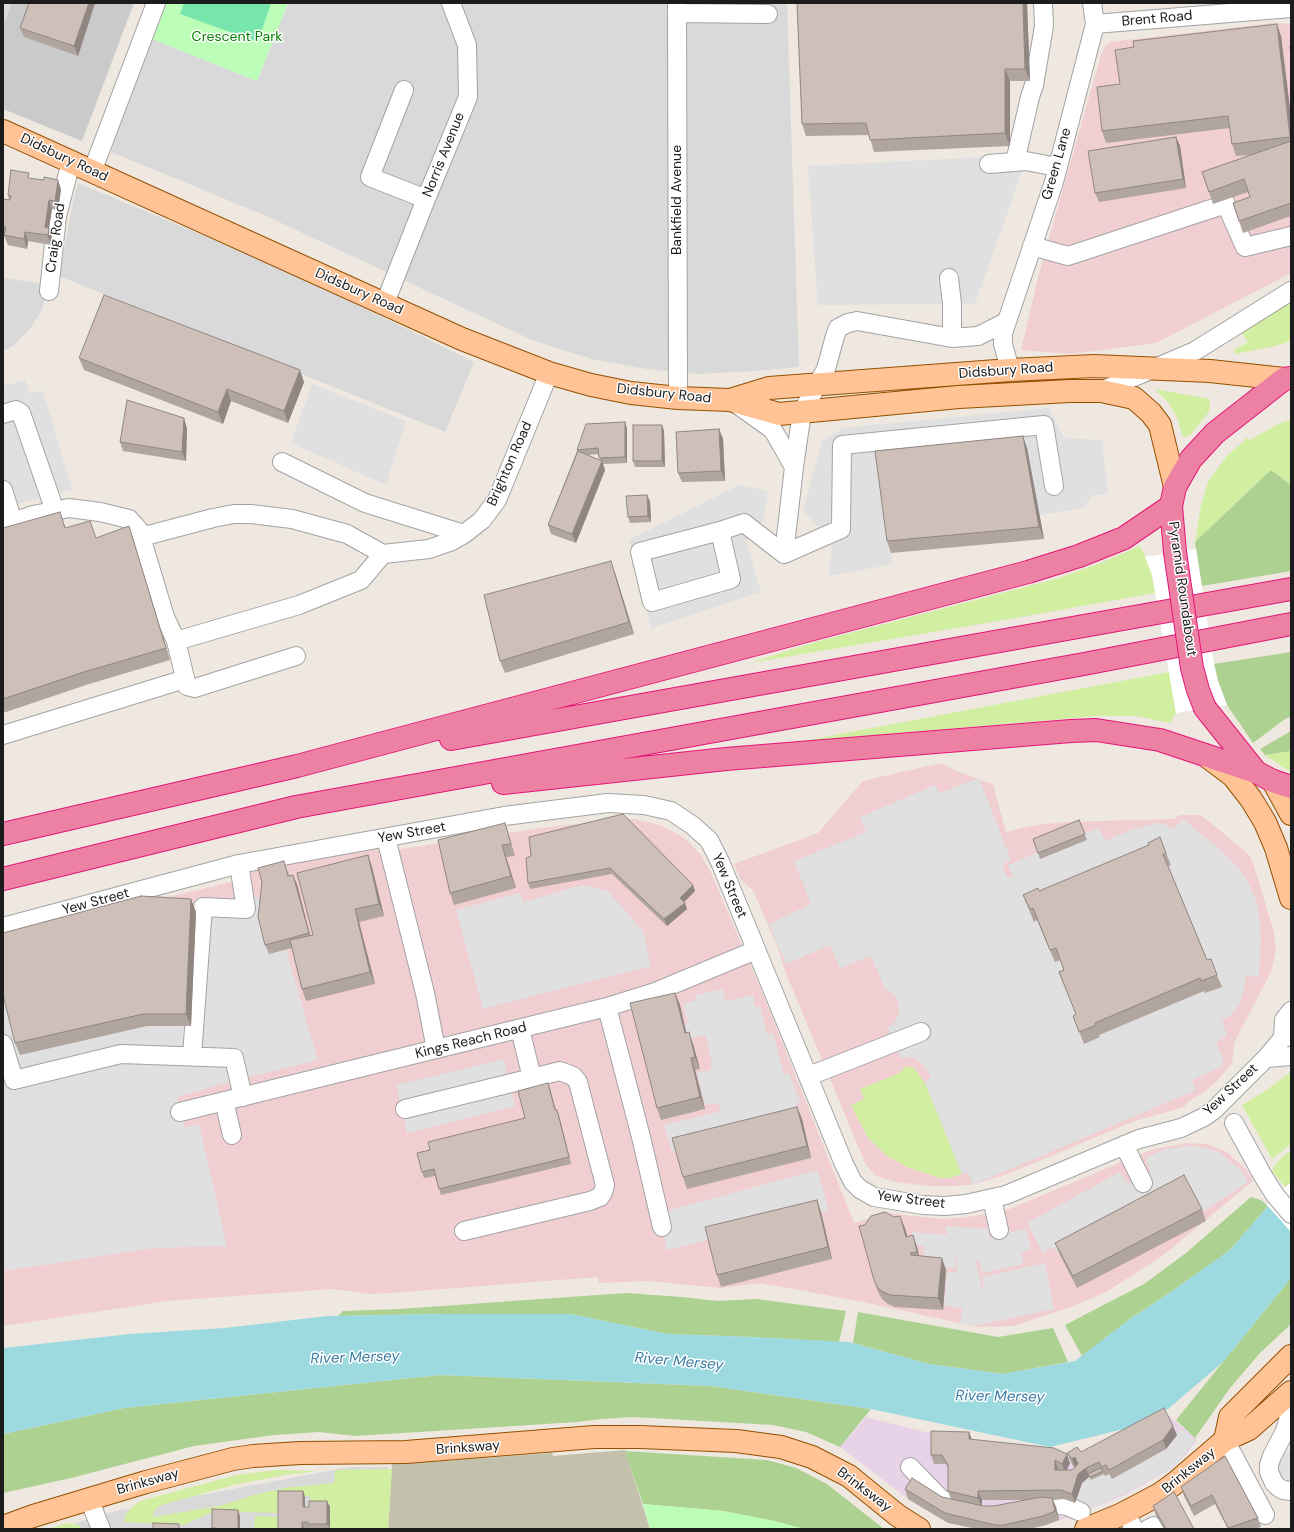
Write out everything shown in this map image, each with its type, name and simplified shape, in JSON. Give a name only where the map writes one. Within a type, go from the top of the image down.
[{"type":"highway","points":[[3,834],[297,766],[1028,572],[1079,556],[1124,538],[1173,497],[1191,459],[1215,433],[1288,378]]},
{"type":"highway","name":"Pyramid Roundabout","points":[[1173,497],[1175,552],[1192,668],[1198,690],[1205,708],[1274,780]]},
{"type":"highway","points":[[297,766],[1291,589]]},
{"type":"highway","points":[[3,879],[296,807],[1084,664],[1291,624]]},
{"type":"highway","points":[[296,807],[590,773],[718,760],[1096,730],[1160,740],[1274,780]]},
{"type":"main road","name":"Didsbury Road","points":[[4,135],[71,162],[462,339],[550,373],[591,385],[631,393],[678,398],[730,400],[779,414],[959,397],[1070,390],[1102,391],[1134,398],[1151,413],[1160,425],[1173,497]]},
{"type":"main road","name":"Didsbury Road","points":[[730,400],[769,388],[1010,370],[1094,366],[1210,371],[1288,378]]},
{"type":"main road","points":[[1189,749],[1211,760],[1233,776],[1252,799],[1270,832],[1291,898]]},
{"type":"main road","points":[[1274,780],[1291,814]]},
{"type":"main road","name":"Brinksway","points":[[1225,1440],[1230,1417],[1291,1356]]},
{"type":"main road","name":"Brinksway","points":[[1084,1519],[1130,1521],[1225,1440],[1249,1429],[1286,1396]]},
{"type":"main road","name":"Brinksway","points":[[3,1527],[32,1516],[89,1499],[233,1459],[271,1454],[406,1452],[594,1437],[675,1438],[736,1441],[781,1447],[812,1457],[849,1476],[897,1515],[919,1529]]},
{"type":"street","points":[[92,172],[156,3]]},
{"type":"street","name":"Norris Avenue","points":[[385,303],[468,97],[467,45],[451,3]]},
{"type":"street","points":[[1015,162],[1034,85],[1044,26],[1043,3]]},
{"type":"street","name":"Green Lane","points":[[1010,370],[1003,344],[1003,333],[1057,167],[1095,24],[1092,3]]},
{"type":"street","points":[[677,8],[768,14]]},
{"type":"street","name":"Bankfield Avenue","points":[[677,8],[678,398]]},
{"type":"street","name":"Brent Road","points":[[1095,24],[1291,8]]},
{"type":"street","points":[[404,90],[370,176],[426,199]]},
{"type":"street","points":[[989,164],[1026,161],[1057,167]]},
{"type":"street","name":"Craig Road","points":[[49,291],[56,216],[71,162]]},
{"type":"street","points":[[1032,246],[1068,256],[1226,204],[1245,247],[1291,236]]},
{"type":"street","points":[[949,278],[952,304],[952,338]]},
{"type":"street","points":[[1102,391],[1195,351],[1291,291]]},
{"type":"street","points":[[784,554],[802,412],[826,369],[838,328],[848,323],[857,321],[952,338],[978,336],[1006,322]]},
{"type":"street","name":"Brighton Road","points":[[382,554],[429,549],[452,541],[482,520],[497,500],[550,373]]},
{"type":"street","points":[[730,400],[773,430],[794,466]]},
{"type":"street","points":[[3,414],[16,410],[22,413],[54,511]]},
{"type":"street","points":[[784,554],[841,528],[842,445],[1044,425],[1054,486]]},
{"type":"street","points":[[282,462],[365,503],[464,534]]},
{"type":"street","points":[[3,490],[8,523],[69,508],[100,512],[129,519],[139,530],[166,617],[176,641],[187,686],[195,688],[296,656]]},
{"type":"street","points":[[141,537],[213,518],[234,514],[251,514],[292,519],[347,534],[382,554],[361,580],[299,605],[176,641]]},
{"type":"street","points":[[720,531],[731,579],[652,602],[640,552],[720,531],[744,523],[784,554]]},
{"type":"street","points":[[3,735],[186,679]]},
{"type":"street","name":"Yew Street","points":[[3,927],[239,864],[504,816],[608,803],[644,805],[671,811],[692,825],[709,840],[721,864],[848,1174],[853,1182],[860,1189],[874,1197],[923,1205],[944,1206],[966,1204],[1006,1195],[1138,1139],[1181,1128],[1204,1117],[1214,1110],[1287,1037],[1284,1020],[1291,1011]]},
{"type":"street","points":[[386,838],[425,993],[436,1049]]},
{"type":"street","points":[[192,1056],[202,907],[246,909],[239,864]]},
{"type":"street","name":"Kings Reach Road","points":[[180,1112],[607,1007],[655,992],[756,950]]},
{"type":"street","points":[[607,1007],[641,1137],[662,1227]]},
{"type":"street","points":[[520,1029],[532,1078]]},
{"type":"street","points":[[809,1076],[921,1032]]},
{"type":"street","points":[[3,1044],[14,1080],[121,1054],[234,1058],[243,1097]]},
{"type":"street","name":"Yew Street","points":[[1266,1058],[1291,1056]]},
{"type":"street","points":[[404,1109],[560,1071],[573,1076],[578,1082],[605,1185],[600,1197],[590,1201],[464,1231]]},
{"type":"street","points":[[224,1101],[232,1135]]},
{"type":"street","points":[[1234,1123],[1263,1176],[1276,1196],[1291,1214]]},
{"type":"street","points":[[1124,1145],[1143,1183]]},
{"type":"street","points":[[992,1199],[999,1230]]},
{"type":"street","points":[[1286,1396],[1289,1417],[1269,1465],[1274,1483],[1283,1490],[1291,1492]]},
{"type":"street","points":[[1225,1440],[1265,1515]]},
{"type":"street","points":[[910,1467],[941,1498],[951,1504],[971,1509]]},
{"type":"street","points":[[89,1499],[101,1529]]},
{"type":"street","points":[[1013,1508],[1045,1503],[1068,1506],[1084,1519]]},
{"type":"shaded area","points":[[3,3],[12,3],[3,26]]},
{"type":"shaded area","points":[[12,3],[134,3],[82,141],[3,109],[3,26]]},
{"type":"shaded area","points":[[288,3],[787,3],[799,367],[696,374],[647,369],[595,360],[532,340],[264,215],[111,152],[150,38],[257,81]]},
{"type":"shaded area","points":[[1274,23],[1291,24],[1291,273],[1156,343],[1071,354],[1021,350],[1039,274],[1100,58],[1105,47],[1110,42]]},
{"type":"shaded area","points":[[1028,155],[975,304],[818,305],[808,166]]},
{"type":"shaded area","points":[[78,183],[295,274],[474,362],[445,432],[59,276]]},
{"type":"shaded area","points":[[3,278],[46,284],[43,308],[30,329],[13,346],[3,351]]},
{"type":"shaded area","points":[[25,380],[29,393],[43,391],[72,489],[3,508],[3,386]]},
{"type":"shaded area","points":[[312,384],[406,421],[386,485],[291,443]]},
{"type":"shaded area","points":[[1049,408],[1064,438],[1102,440],[1108,493],[1092,496],[1084,508],[1040,515],[880,463],[893,564],[829,576],[832,545],[803,510],[822,441],[843,428]]},
{"type":"shaded area","points":[[739,485],[768,491],[764,518],[746,541],[761,592],[651,628],[629,540]]},
{"type":"shaded area","points":[[941,763],[961,773],[993,784],[1006,832],[1036,825],[1065,822],[1174,819],[1180,815],[1201,815],[1245,851],[1250,857],[1274,932],[1276,951],[1271,972],[1234,1043],[1232,1063],[1217,1081],[1188,1102],[1185,1106],[1137,1120],[1005,1175],[976,1184],[955,1186],[928,1186],[896,1182],[876,1176],[866,1165],[753,890],[741,880],[734,864],[818,833],[863,781]]},
{"type":"shaded area","points":[[979,778],[1011,860],[1003,864],[1007,878],[1013,877],[1008,865],[1038,852],[1041,859],[1084,834],[1099,828],[1105,841],[1133,829],[1157,823],[1164,824],[1173,829],[1183,819],[1218,848],[1246,878],[1258,908],[1261,936],[1259,977],[1246,976],[1239,1005],[1230,1016],[1222,1020],[1227,1035],[1216,1043],[1223,1058],[1223,1065],[1192,1080],[1196,1090],[973,1185],[968,1172],[962,1174],[925,1083],[931,1076],[921,1062],[913,1058],[900,1058],[888,1028],[895,1022],[899,1013],[898,1000],[896,996],[886,990],[871,956],[840,968],[830,945],[786,964],[769,924],[811,904],[794,861],[866,832],[860,817],[935,785],[939,793]],"holes":[[[1170,865],[1168,867],[1212,972],[1222,987],[1206,993],[1204,991],[1099,1035],[1069,982],[1060,960],[1055,962],[1037,920],[1034,921],[1028,907]]]},
{"type":"shaded area","points":[[620,819],[634,819],[660,825],[683,837],[701,855],[711,873],[765,999],[854,1223],[886,1213],[942,1219],[968,1217],[1007,1210],[1154,1149],[1187,1143],[1207,1144],[1225,1151],[1246,1169],[1253,1181],[1161,1257],[1106,1292],[1071,1307],[1013,1326],[978,1327],[863,1302],[761,1283],[720,1288],[649,1281],[599,1283],[598,1277],[392,1293],[370,1294],[333,1289],[167,1301],[3,1326],[3,938],[27,930],[236,881],[243,873],[379,844],[381,852],[541,828]]},
{"type":"shaded area","points":[[582,885],[608,891],[643,931],[651,966],[483,1009],[456,910],[520,893],[524,902]]},
{"type":"shaded area","points":[[197,898],[259,898],[286,950],[318,1060],[177,1097],[185,1128],[199,1124],[227,1246],[155,1248],[3,1271],[3,990],[147,1026],[190,1026]]},
{"type":"shaded area","points":[[723,989],[726,1001],[753,995],[755,1007],[760,1006],[767,1035],[773,1033],[784,1075],[789,1073],[801,1102],[797,1103],[802,1119],[672,1151],[664,1125],[718,1112],[720,1108],[719,1103],[705,1105],[697,1073],[710,1070],[712,1063],[705,1035],[689,1039],[685,1024],[688,1023],[683,1004],[696,1000],[695,995]]},
{"type":"shaded area","points":[[504,1059],[515,1106],[407,1133],[396,1085]]},
{"type":"shaded area","points":[[1188,1146],[1202,1147],[1218,1152],[1240,1169],[1248,1182],[1202,1212],[1059,1255],[1054,1247],[1043,1253],[1027,1223],[1120,1172],[1128,1184],[1151,1171],[1145,1158],[1165,1149]]},
{"type":"shaded area","points":[[817,1170],[829,1210],[667,1250],[659,1213]]},
{"type":"shaded area","points":[[946,1226],[989,1229],[989,1240],[991,1236],[990,1233],[1008,1226],[1010,1232],[1026,1229],[1031,1250],[1021,1252],[1024,1264],[982,1273],[979,1261],[976,1261],[982,1290],[984,1289],[982,1277],[1045,1263],[1054,1309],[973,1326],[960,1323],[962,1308],[944,1306],[947,1272],[956,1273],[957,1256],[955,1256],[955,1268],[923,1266],[925,1246],[911,1245],[912,1232],[946,1235]]},
{"type":"shaded area","points":[[1168,1415],[1197,1440],[1177,1465],[1125,1495],[1072,1516],[1029,1529],[948,1523],[908,1499],[840,1447],[866,1417],[941,1436],[1071,1458],[1089,1457]]},
{"type":"shaded area","points":[[1181,1429],[1195,1440],[1176,1465],[1123,1494],[1092,1508],[1075,1503],[1082,1483],[1089,1477],[1102,1471],[1105,1476],[1109,1474],[1113,1479],[1166,1449]]},
{"type":"shaded area","points":[[625,1450],[650,1529],[388,1529],[392,1464],[552,1453],[553,1456]]},
{"type":"shaded area","points":[[1291,1451],[1290,1484],[1282,1479],[1278,1471],[1278,1462],[1285,1453]]},
{"type":"shaded area","points":[[349,1467],[388,1467],[387,1529],[56,1529],[112,1512]]},
{"type":"green space","name":"Crescent Park","points":[[164,3],[288,3],[257,81],[150,38]]},
{"type":"green space","points":[[184,3],[271,3],[258,42],[180,14]]},
{"type":"green space","points":[[1291,299],[1291,341],[1275,346],[1235,354],[1234,350],[1248,342],[1240,330]]},
{"type":"green space","points":[[1155,389],[1210,399],[1209,412],[1191,434],[1186,437],[1182,435],[1177,417],[1167,401]]},
{"type":"green space","points":[[1291,420],[1291,485],[1271,470],[1195,542],[1201,505],[1209,480],[1226,457],[1247,438],[1250,440],[1282,422]]},
{"type":"green space","points":[[1271,470],[1291,485],[1291,571],[1202,586],[1195,542]]},
{"type":"green space","points":[[1140,546],[1152,575],[1155,593],[750,663],[812,643],[1059,578],[1103,562]]},
{"type":"green space","points":[[1291,652],[1291,717],[1285,719],[1253,743],[1227,705],[1218,681],[1214,664]]},
{"type":"green space","points":[[1169,672],[1176,713],[1170,723],[1137,716],[1098,716],[803,741]]},
{"type":"green space","points":[[1291,731],[1291,751],[1265,755],[1260,749]]},
{"type":"green space","points":[[1291,751],[1291,771],[1265,755]]},
{"type":"green space","points":[[905,1067],[913,1067],[925,1083],[962,1174],[950,1178],[940,1178],[909,1168],[887,1156],[868,1138],[851,1105],[864,1099],[860,1089],[898,1074]]},
{"type":"green space","points":[[1291,1072],[1291,1144],[1272,1159],[1242,1105],[1262,1093]]},
{"type":"green space","points":[[1291,1151],[1291,1180],[1285,1187],[1272,1171],[1283,1156]]},
{"type":"green space","points":[[1251,1197],[1261,1200],[1268,1206],[1230,1250],[1130,1319],[1082,1356],[1065,1325],[1144,1284],[1186,1253]]},
{"type":"green space","points":[[1291,1278],[1291,1324],[1260,1353],[1230,1388],[1195,1438],[1176,1420]]},
{"type":"green space","points":[[626,1293],[717,1301],[757,1299],[846,1311],[839,1342],[667,1334],[570,1314],[338,1316],[343,1311],[400,1309]]},
{"type":"green space","points":[[858,1312],[998,1337],[1053,1328],[1068,1362],[1003,1374],[929,1364],[853,1343]]},
{"type":"green space","points":[[440,1375],[711,1386],[871,1409],[840,1447],[806,1432],[773,1425],[632,1417],[577,1422],[356,1436],[319,1432],[274,1435],[194,1446],[71,1478],[3,1493],[3,1434],[124,1408]]},
{"type":"green space","points":[[625,1451],[767,1460],[796,1468],[827,1484],[884,1529],[804,1529],[774,1521],[723,1511],[643,1504]]},
{"type":"green space","points":[[392,1469],[388,1529],[330,1529],[329,1504],[310,1504],[310,1496],[279,1496],[279,1513],[214,1511],[184,1525],[124,1522],[125,1515],[140,1501],[237,1475],[275,1470],[319,1471],[285,1475],[234,1485],[161,1505],[154,1511],[153,1517],[219,1506],[261,1493],[291,1487],[334,1483],[335,1470]]},
{"type":"green space","points":[[643,1504],[723,1511],[774,1521],[804,1529],[650,1529]]},
{"type":"green space","points":[[255,1516],[280,1517],[280,1529],[254,1529]]},
{"type":"green space","points":[[66,1523],[78,1525],[83,1529],[49,1529]]},
{"type":"water","name":"River Mersey","points":[[1291,1187],[1291,1278],[1223,1362],[1168,1409],[1132,1427],[1050,1447],[871,1409],[711,1386],[440,1375],[124,1408],[3,1434],[3,1348],[130,1334],[225,1328],[327,1316],[570,1314],[667,1334],[849,1342],[929,1364],[1003,1374],[1075,1361],[1130,1319],[1230,1250],[1268,1206]]},
{"type":"pier","points":[[1196,549],[1214,664],[1218,681],[1227,705],[1176,713],[1152,575],[1145,557]]},
{"type":"pier","points":[[1289,1184],[1291,1185],[1291,1232],[1267,1205]]},
{"type":"building","points":[[29,3],[89,3],[74,46],[20,28]]},
{"type":"building","points":[[797,3],[1023,3],[1025,69],[1005,69],[1005,133],[870,140],[866,123],[802,124]]},
{"type":"building","points":[[1277,24],[1290,137],[1232,144],[1228,116],[1102,131],[1097,87],[1120,84],[1115,50],[1134,47],[1133,41]]},
{"type":"building","points":[[1176,137],[1183,179],[1095,193],[1088,151]]},
{"type":"building","points":[[1291,141],[1291,203],[1239,221],[1233,203],[1250,197],[1244,179],[1209,192],[1202,172]]},
{"type":"building","points":[[11,170],[29,173],[28,178],[44,180],[44,177],[58,180],[55,201],[49,200],[45,227],[49,228],[48,235],[25,232],[24,239],[4,235],[6,227],[3,227],[3,199],[10,200],[11,196],[8,195]]},
{"type":"building","points":[[104,295],[300,370],[284,411],[227,389],[218,412],[79,358]]},
{"type":"building","points":[[127,400],[184,418],[182,452],[120,442]]},
{"type":"building","points":[[625,422],[625,457],[599,458],[598,448],[577,450],[586,424]]},
{"type":"building","points":[[633,425],[662,425],[662,461],[633,461]]},
{"type":"building","points":[[719,429],[721,471],[678,473],[676,432]]},
{"type":"building","points":[[1023,436],[1039,527],[887,541],[875,451]]},
{"type":"building","points":[[578,451],[602,461],[572,534],[548,525]]},
{"type":"building","points":[[647,495],[648,516],[628,517],[626,496]]},
{"type":"building","points":[[60,512],[65,528],[90,521],[96,538],[129,526],[166,648],[84,672],[3,699],[3,528]]},
{"type":"building","points":[[611,561],[629,622],[500,661],[484,595]]},
{"type":"building","points":[[623,814],[693,885],[680,898],[685,903],[664,919],[610,868],[528,883],[526,858],[531,856],[529,837]]},
{"type":"building","points":[[1079,820],[1085,834],[1038,853],[1033,839]]},
{"type":"building","points":[[505,823],[511,844],[502,845],[511,876],[450,893],[438,840]]},
{"type":"building","points":[[1160,837],[1166,853],[1163,854],[1207,960],[1211,959],[1217,975],[1201,981],[1200,978],[1095,1023],[1096,1025],[1079,1032],[1073,1016],[1076,1014],[1059,972],[1064,970],[1056,948],[1050,950],[1033,908],[1030,909],[1023,895],[1038,888],[1039,891],[1149,845],[1148,843]]},
{"type":"building","points":[[368,855],[379,904],[355,909],[370,972],[302,989],[290,940],[313,935],[297,873]]},
{"type":"building","points":[[284,861],[288,876],[293,875],[309,933],[265,945],[258,917],[262,882],[258,868]]},
{"type":"building","points":[[141,896],[191,899],[186,1014],[143,1014],[15,1043],[3,995],[3,933]]},
{"type":"building","points":[[675,993],[685,1033],[689,1032],[695,1057],[691,1058],[700,1097],[657,1108],[630,1003]]},
{"type":"building","points":[[548,1083],[555,1110],[557,1110],[569,1157],[439,1189],[434,1169],[422,1172],[417,1153],[430,1150],[428,1142],[525,1118],[518,1091]]},
{"type":"building","points":[[797,1107],[807,1146],[683,1177],[672,1138]]},
{"type":"building","points":[[1184,1175],[1202,1209],[1073,1276],[1055,1243]]},
{"type":"building","points":[[817,1200],[828,1247],[717,1275],[705,1227]]},
{"type":"building","points":[[885,1212],[894,1217],[900,1216],[906,1237],[913,1235],[917,1252],[910,1253],[911,1255],[942,1258],[938,1298],[890,1295],[877,1287],[859,1226],[865,1225],[871,1216]]},
{"type":"building","points":[[1164,1408],[1173,1426],[1163,1440],[1109,1470],[1106,1465],[1102,1467],[1099,1462],[1086,1468],[1078,1474],[1072,1494],[1061,1490],[978,1491],[978,1498],[948,1491],[948,1465],[942,1455],[931,1455],[931,1431],[969,1432],[969,1439],[1054,1448],[1067,1454],[1062,1464],[1055,1460],[1055,1470],[1072,1470],[1078,1464],[1075,1457],[1072,1459],[1067,1453],[1077,1447],[1081,1452]]},
{"type":"building","points":[[1225,1456],[1258,1518],[1228,1528],[1212,1495],[1191,1506],[1181,1487]]},
{"type":"building","points":[[1101,1468],[1103,1471],[1090,1477],[1088,1474]]},
{"type":"building","points":[[912,1478],[942,1497],[983,1506],[994,1506],[1041,1497],[1052,1498],[1055,1511],[1043,1516],[1004,1525],[995,1525],[945,1513],[905,1489]]},
{"type":"building","points":[[278,1491],[303,1491],[303,1507],[309,1507],[309,1501],[327,1501],[327,1524],[308,1524],[308,1522],[302,1522],[302,1529],[278,1529]]},
{"type":"building","points":[[1174,1492],[1194,1529],[1166,1529],[1153,1506]]},
{"type":"building","points":[[212,1509],[238,1510],[238,1529],[212,1528]]},
{"type":"building","points":[[153,1523],[179,1524],[179,1529],[153,1529]]}]
